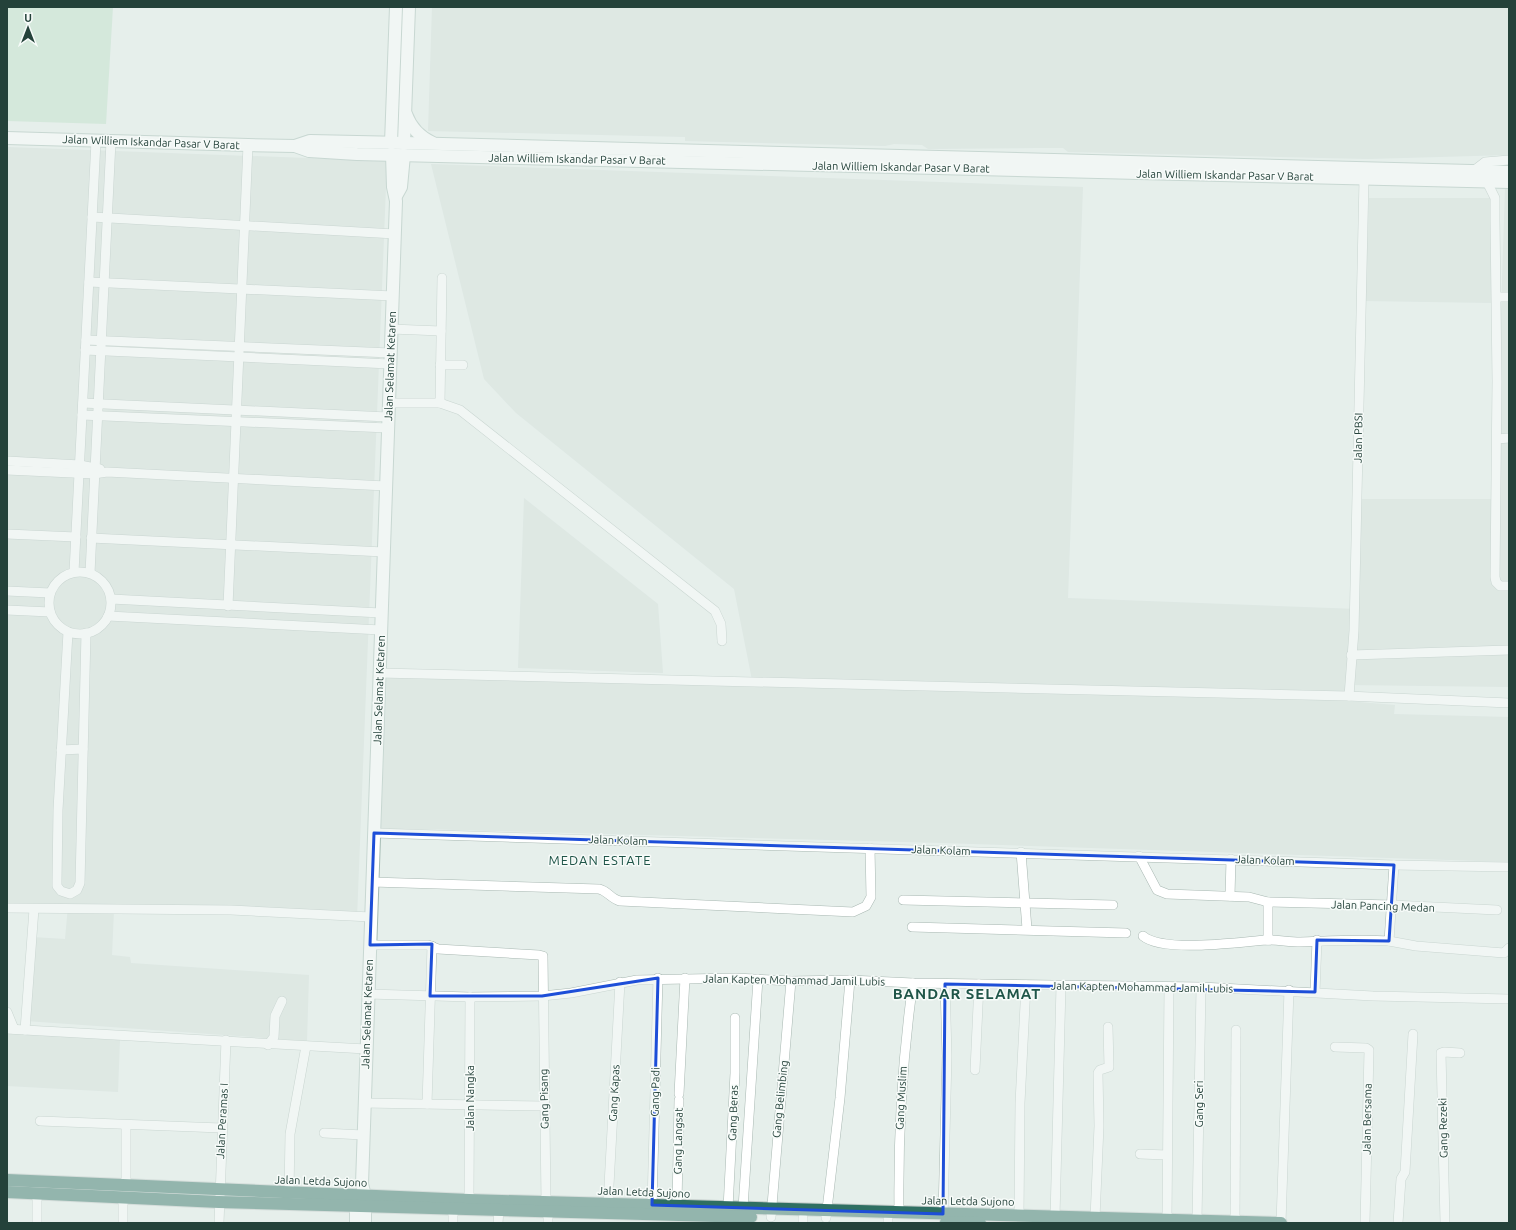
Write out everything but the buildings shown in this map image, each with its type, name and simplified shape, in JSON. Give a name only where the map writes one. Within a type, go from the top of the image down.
[{"type":"highway","name":"Jalan Letda Sujono","points":[[7,1180],[124,1191],[219,1196],[361,1201],[469,1200],[547,1212],[608,1204],[677,1206],[728,1216],[742,1208],[803,1220],[826,1215],[888,1222],[1019,1216],[1281,1223]]},
{"type":"highway","name":"Jalan Letda Sujono","points":[[7,1192],[37,1194],[124,1191]]},
{"type":"highway","name":"Jalan Letda Sujono","points":[[219,1196],[289,1193],[453,1209],[547,1212],[728,1216],[771,1213],[826,1215],[899,1213],[942,1220],[980,1223]]},
{"type":"street","name":"Jalan Selamat Ketaren","points":[[361,1201],[396,196],[400,187],[396,7]]},
{"type":"street","name":"Jalan Selamat Ketaren","points":[[398,149],[406,113],[409,7]]},
{"type":"street","points":[[406,113],[414,129],[424,138],[436,144]]},
{"type":"street","name":"Jalan Williem Iskandar Pasar V Barat","points":[[7,138],[248,146],[295,146],[309,151],[398,149],[1245,171],[1509,172]]},
{"type":"street","points":[[74,572],[96,140]]},
{"type":"street","points":[[90,573],[111,141]]},
{"type":"street","name":"Jalan Williem Iskandar Pasar V Barat","points":[[398,149],[436,144],[596,154]]},
{"type":"street","points":[[228,606],[248,146]]},
{"type":"street","points":[[1472,172],[1481,164],[1489,161],[1509,160]]},
{"type":"street","name":"Jalan Williem Iskandar Pasar V Barat","points":[[1245,171],[1364,179],[1509,182]]},
{"type":"street","name":"Jalan PBSI","points":[[1349,696],[1354,631],[1364,179]]},
{"type":"street","points":[[1487,182],[1495,198],[1497,297],[1495,577],[1496,582],[1500,586],[1509,586]]},
{"type":"street","points":[[92,217],[395,234]]},
{"type":"street","points":[[440,403],[442,278]]},
{"type":"street","points":[[89,282],[393,296]]},
{"type":"street","points":[[1497,297],[1509,297]]},
{"type":"street","points":[[391,329],[441,331]]},
{"type":"street","points":[[86,340],[239,347],[390,358]]},
{"type":"street","points":[[86,350],[239,357],[390,358]]},
{"type":"street","points":[[440,365],[462,365]]},
{"type":"street","points":[[83,403],[343,415],[388,423]]},
{"type":"street","points":[[389,403],[440,403],[460,410],[715,611],[721,624],[722,641]]},
{"type":"street","points":[[132,406],[132,417]]},
{"type":"street","points":[[160,407],[160,418]]},
{"type":"street","points":[[182,408],[182,419]]},
{"type":"street","points":[[202,420],[203,409]]},
{"type":"street","points":[[273,412],[273,423]]},
{"type":"street","points":[[294,413],[294,424]]},
{"type":"street","points":[[316,425],[317,414]]},
{"type":"street","points":[[82,415],[343,426],[388,423]]},
{"type":"street","points":[[343,415],[343,426]]},
{"type":"street","points":[[1497,439],[1509,438]]},
{"type":"street","points":[[7,461],[107,472],[386,486]]},
{"type":"street","points":[[7,470],[80,469]]},
{"type":"street","points":[[7,534],[76,537]]},
{"type":"street","points":[[92,538],[384,552]]},
{"type":"street","points":[[74,572],[90,573],[103,582],[111,599],[108,616],[99,627],[86,633],[68,632],[57,624],[50,612],[50,593],[58,580],[74,572]]},
{"type":"street","points":[[7,592],[50,593]]},
{"type":"street","points":[[111,599],[382,613]]},
{"type":"street","points":[[7,610],[50,612]]},
{"type":"street","points":[[108,616],[381,630]]},
{"type":"street","points":[[68,632],[61,750],[57,886],[60,891],[70,894],[77,890],[80,883],[86,633]]},
{"type":"street","points":[[1351,655],[1509,650]]},
{"type":"street","points":[[379,673],[1349,696],[1509,703]]},
{"type":"street","points":[[61,750],[83,749]]},
{"type":"street","name":"Jalan Kolam","points":[[374,833],[1021,852],[1394,865],[1509,867]]},
{"type":"street","points":[[372,882],[600,889],[606,891],[615,900],[620,901],[853,912],[866,906],[871,897],[870,848]]},
{"type":"street","points":[[1021,852],[1027,929]]},
{"type":"street","name":"Jalan Pancing Medan","points":[[1139,856],[1155,887],[1163,894],[1230,896],[1256,898],[1268,902],[1392,905],[1497,910]]},
{"type":"street","points":[[1230,896],[1231,859]]},
{"type":"street","points":[[1389,941],[1394,865]]},
{"type":"street","points":[[903,900],[1113,905]]},
{"type":"street","points":[[1268,902],[1268,940]]},
{"type":"street","points":[[7,908],[231,910],[371,917]]},
{"type":"street","points":[[26,1030],[34,909]]},
{"type":"street","points":[[912,927],[1027,929],[1126,933]]},
{"type":"street","points":[[1143,936],[1152,943],[1205,945],[1268,940],[1351,939],[1389,941],[1416,946],[1504,953],[1509,948]]},
{"type":"street","points":[[1315,992],[1317,940]]},
{"type":"street","points":[[370,945],[426,944],[432,946],[427,1104]]},
{"type":"street","name":"Gang Pisang","points":[[432,946],[438,949],[542,955],[544,960],[542,996],[547,1212]]},
{"type":"street","name":"Jalan Kapten Mohammad Jamil Lubis","points":[[368,994],[470,997],[542,996],[570,993],[620,982],[658,978],[685,978],[850,980],[945,984],[1201,987],[1509,999]]},
{"type":"street","name":"Gang Padi","points":[[652,1205],[658,978]]},
{"type":"street","name":"Gang Langsat","points":[[677,1206],[679,1097],[685,978]]},
{"type":"street","points":[[742,1208],[758,979]]},
{"type":"street","name":"Gang Belimbing","points":[[771,1213],[791,980]]},
{"type":"street","points":[[826,1215],[839,1105],[850,980]]},
{"type":"street","name":"Gang Kapas","points":[[608,1204],[620,982]]},
{"type":"street","name":"Gang Muslim","points":[[899,1213],[899,1136],[902,1075],[913,983]]},
{"type":"street","points":[[942,1220],[947,1056],[945,984]]},
{"type":"street","points":[[975,1070],[979,984]]},
{"type":"street","points":[[1019,1216],[1020,1103],[1026,985]]},
{"type":"street","points":[[1055,1217],[1061,986]]},
{"type":"street","points":[[1167,1220],[1169,987]]},
{"type":"street","name":"Gang Seri","points":[[1197,1221],[1201,987]]},
{"type":"street","points":[[1281,1223],[1289,990]]},
{"type":"street","name":"Jalan Nangka","points":[[469,1200],[470,997]]},
{"type":"street","points":[[268,1045],[274,1036],[275,1016],[282,1001]]},
{"type":"street","points":[[7,1012],[11,1029],[226,1040],[268,1045],[366,1049]]},
{"type":"street","name":"Gang Beras","points":[[728,1216],[735,1072],[735,1018]]},
{"type":"street","points":[[1095,1218],[1099,1126],[1098,1073],[1100,1070],[1109,1067],[1108,1027]]},
{"type":"street","points":[[1235,1222],[1236,1030]]},
{"type":"street","points":[[1398,1223],[1401,1179],[1405,1172],[1412,1034]]},
{"type":"street","name":"Jalan Peramas I","points":[[219,1223],[221,1128],[226,1040]]},
{"type":"street","points":[[289,1193],[290,1134],[306,1046]]},
{"type":"street","name":"Jalan Bersama","points":[[1336,1047],[1366,1048],[1369,1050],[1365,1223]]},
{"type":"street","name":"Gang Rezeki","points":[[1445,1223],[1441,1053],[1460,1053]]},
{"type":"street","points":[[364,1103],[544,1106]]},
{"type":"street","points":[[40,1121],[221,1128]]},
{"type":"street","points":[[123,1223],[126,1125]]},
{"type":"street","points":[[324,1133],[363,1135]]},
{"type":"street","points":[[1140,1154],[1168,1155]]},
{"type":"street","points":[[37,1194],[37,1223]]},
{"type":"street","points":[[356,1223],[361,1201]]},
{"type":"street","points":[[361,1201],[365,1223]]},
{"type":"street","points":[[453,1209],[453,1223]]},
{"type":"street","points":[[498,1223],[499,1210]]},
{"type":"highlighted area","points":[[374,833],[1394,865],[1389,941],[1317,940],[1315,992],[945,984],[943,1214],[652,1205],[658,978],[542,996],[430,996],[432,944],[370,945]]},
{"type":"shaded area","points":[[432,7],[1509,7],[1509,155],[1368,159],[1068,152],[1063,148],[928,149],[922,145],[894,144],[885,146],[685,141],[685,137],[428,131]]},
{"type":"shaded area","points":[[7,147],[387,161],[357,918],[114,910],[112,955],[130,957],[131,963],[309,975],[307,1041],[26,1021],[32,937],[65,939],[68,906],[7,904]]},
{"type":"shaded area","points":[[431,164],[1083,187],[1068,598],[1357,609],[1360,499],[1495,499],[1505,188],[1509,189],[1509,687],[1348,685],[1347,701],[1395,705],[1394,714],[1509,717],[1509,862],[943,843],[381,829],[387,676],[753,685],[734,589],[516,413],[484,379]]},
{"type":"shaded area","points":[[1369,198],[1492,198],[1492,303],[1365,301]]},
{"type":"shaded area","points":[[524,498],[658,604],[663,673],[518,668]]},
{"type":"shaded area","points":[[7,1033],[120,1039],[118,1092],[7,1086]]},
{"type":"green space","points":[[7,7],[113,7],[106,124],[7,121]]},
{"type":"district","name":"MEDAN ESTATE","points":[[600,860]]},
{"type":"district","name":"BANDAR SELAMAT","points":[[967,993]]}]
